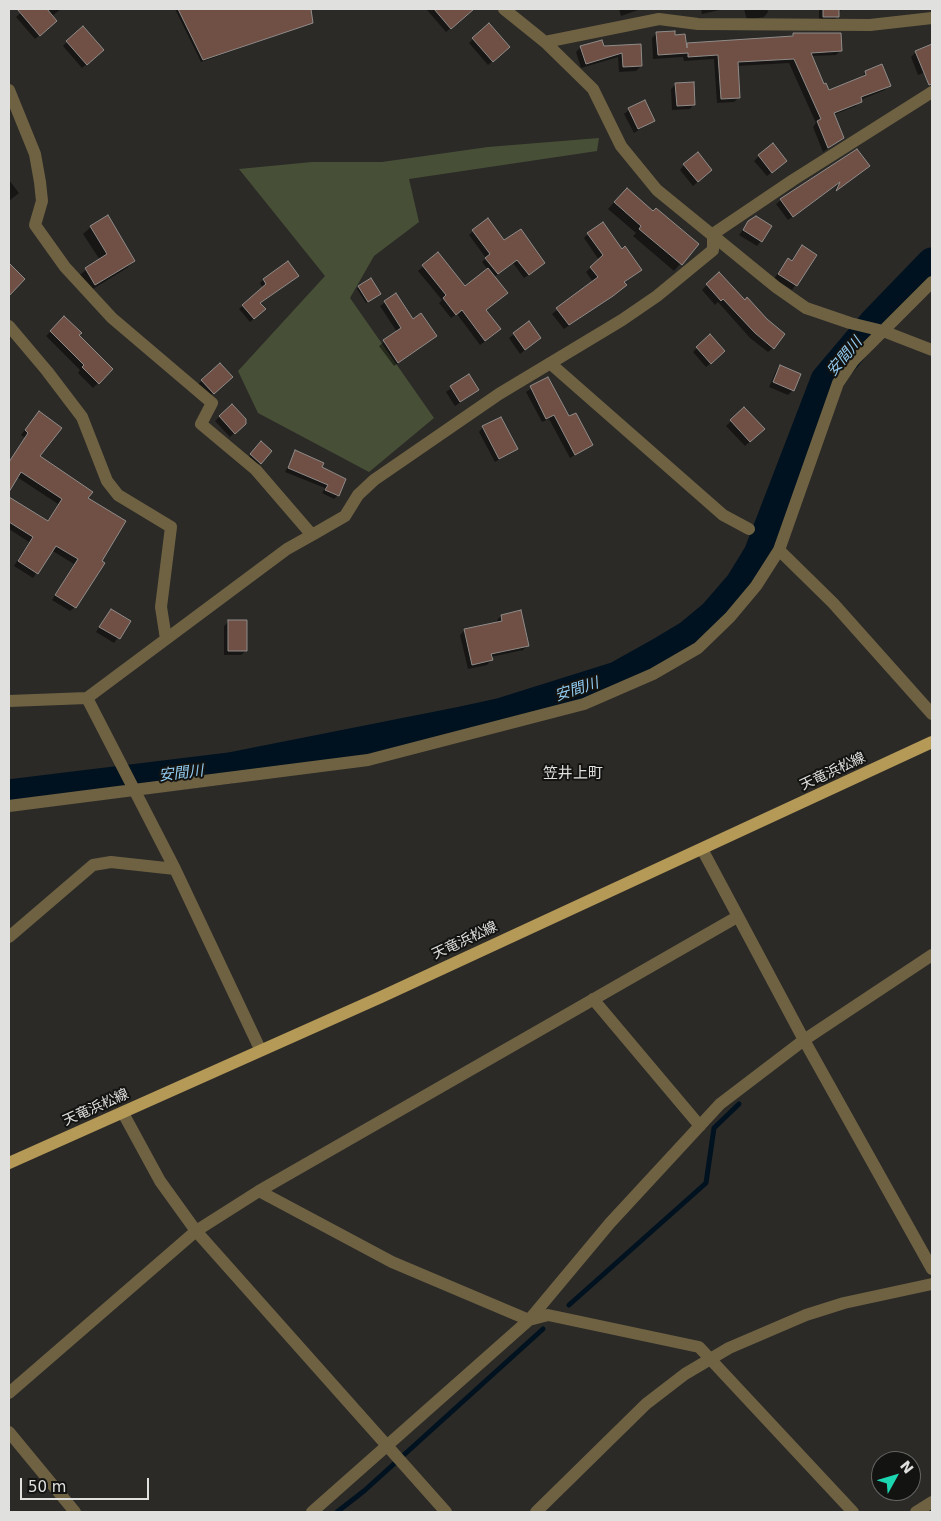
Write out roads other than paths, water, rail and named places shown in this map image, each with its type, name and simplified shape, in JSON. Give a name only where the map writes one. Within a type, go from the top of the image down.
[{"type":"main road","name":"天竜浜松線","points":[[9,1163],[123,1113],[260,1049],[381,997],[932,742]]},
{"type":"street","points":[[504,9],[545,42],[593,89],[621,146],[657,190],[776,287],[806,308],[850,323],[883,330],[932,350]]},
{"type":"street","points":[[545,42],[660,20],[698,24],[870,25],[932,18]]},
{"type":"street","points":[[9,90],[35,154],[42,201],[35,225],[64,267],[112,318],[212,403],[201,424],[256,470],[312,535]]},
{"type":"street","points":[[713,234],[793,180],[932,92]]},
{"type":"street","points":[[9,701],[87,698],[287,549],[345,516],[358,496],[374,480],[499,394],[622,320],[681,277],[713,250],[713,234]]},
{"type":"street","points":[[9,806],[134,788],[368,760],[584,704],[653,674],[698,648],[730,617],[756,586],[779,550],[838,383],[853,361],[932,282]]},
{"type":"street","points":[[9,326],[47,370],[82,417],[91,435],[107,481],[118,495],[171,527],[161,606],[166,639]]},
{"type":"street","points":[[551,364],[723,515],[749,529]]},
{"type":"street","points":[[779,550],[833,602],[932,714]]},
{"type":"street","points":[[87,698],[175,869],[260,1049]]},
{"type":"street","points":[[702,849],[804,1040],[932,1269]]},
{"type":"street","points":[[9,937],[94,865],[111,862],[175,869]]},
{"type":"street","points":[[9,1393],[196,1231],[259,1191],[737,917]]},
{"type":"street","points":[[312,1512],[390,1449],[529,1320],[610,1223],[720,1104],[804,1040],[932,954]]},
{"type":"street","points":[[593,999],[700,1126]]},
{"type":"street","points":[[123,1113],[160,1182],[196,1231],[446,1512]]},
{"type":"street","points":[[259,1191],[392,1262],[529,1320],[548,1315],[699,1347],[853,1512]]},
{"type":"street","points":[[536,1512],[646,1404],[685,1374],[729,1348],[806,1315],[844,1303],[932,1284]]},
{"type":"street","points":[[9,1432],[75,1512]]},
{"type":"street","points":[[916,1512],[932,1502]]},
{"type":"waterway","name":"安間川","points":[[9,795],[230,768],[499,714],[617,677],[660,653],[690,635],[714,615],[740,585],[759,554],[826,380],[875,322],[932,263]]},
{"type":"waterway","points":[[569,1305],[706,1183],[714,1128],[739,1104]]},
{"type":"waterway","points":[[337,1512],[364,1491],[543,1329]]},
{"type":"district","name":"笠井上町","points":[[573,774]]}]
